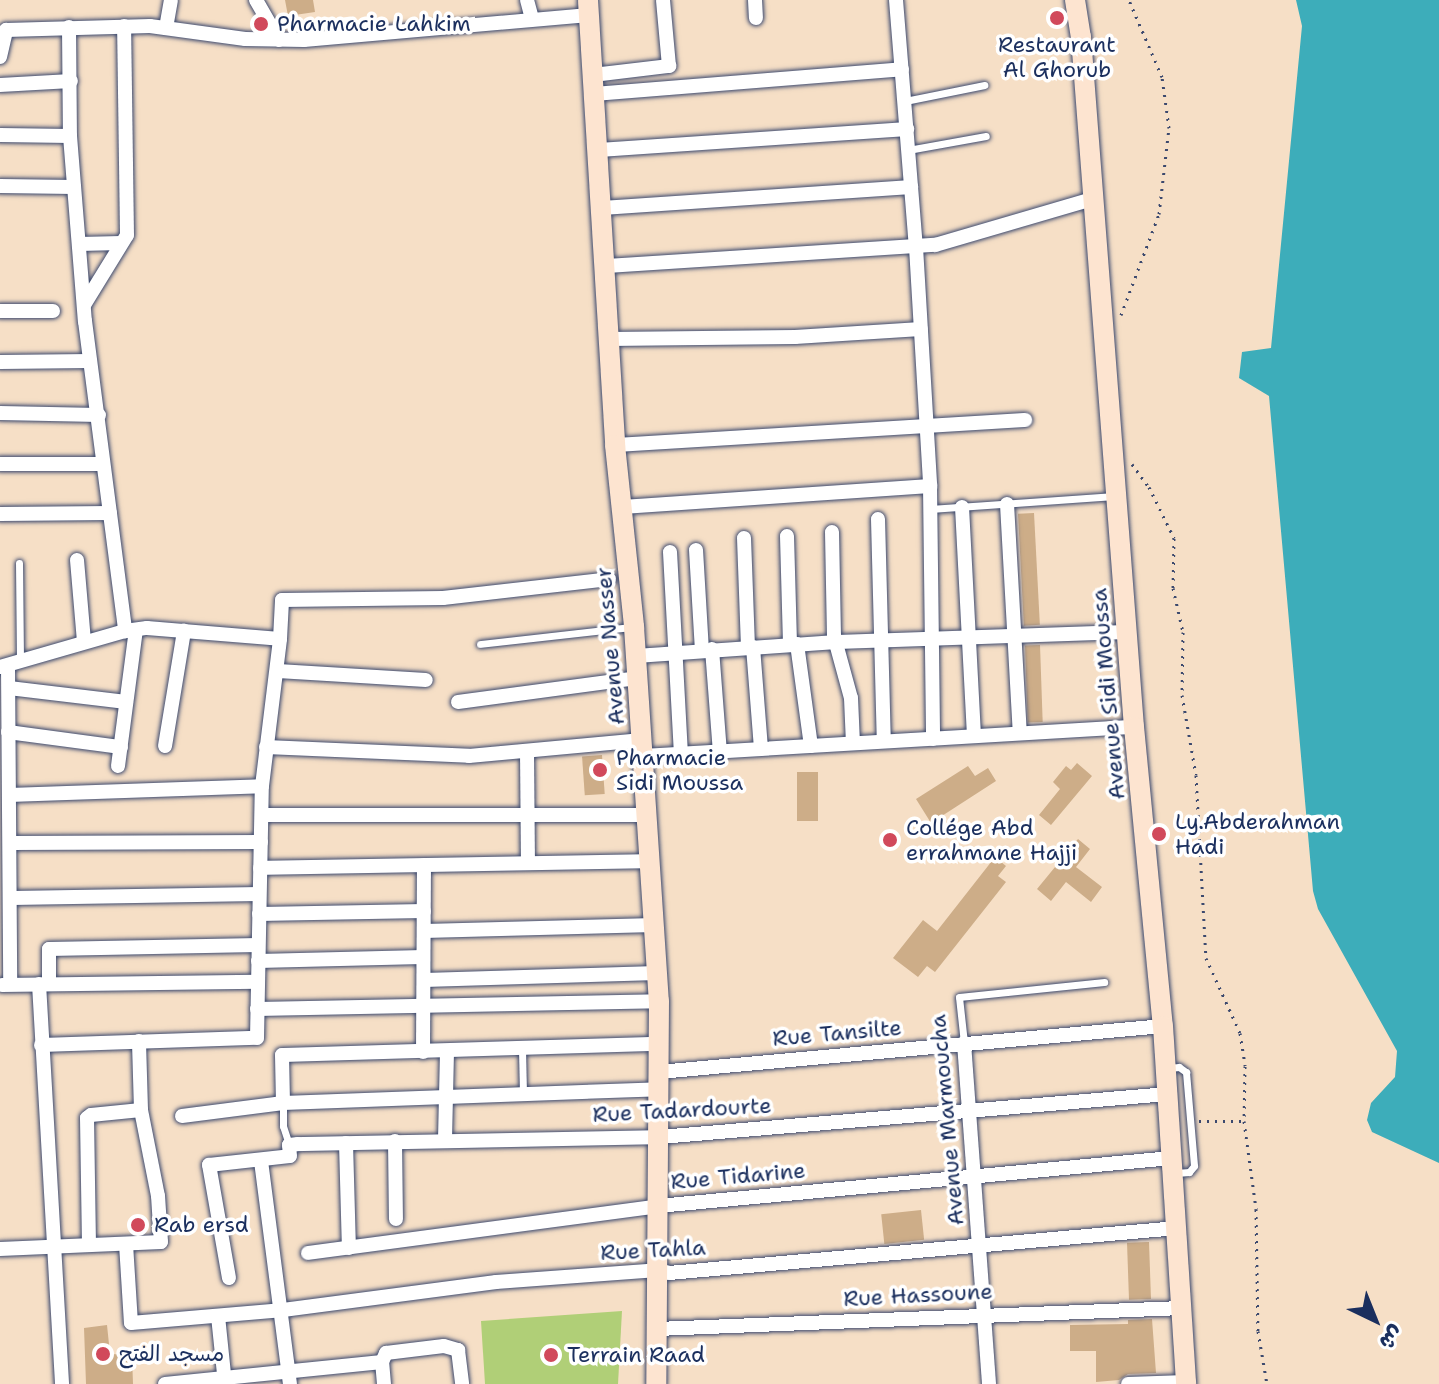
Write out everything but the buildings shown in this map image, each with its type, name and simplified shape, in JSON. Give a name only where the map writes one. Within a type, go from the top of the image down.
[{"type":"street","points":[[166,28],[171,0]]},
{"type":"street","points":[[256,0],[279,40]]},
{"type":"street","points":[[527,0],[532,19]]},
{"type":"street","points":[[594,84],[669,66],[663,0]]},
{"type":"street","points":[[755,0],[756,18]]},
{"type":"street","points":[[896,0],[916,247],[930,486],[933,739]]},
{"type":"street","name":"Avenue Sidi Moussa","points":[[1075,0],[1105,343],[1120,458],[1115,496],[1163,1026],[1186,1383]]},
{"type":"street","points":[[0,57],[6,30],[124,26],[279,40],[532,19],[588,8]]},
{"type":"street","name":"Avenue Nasser","points":[[588,8],[615,445],[622,507],[617,578],[634,627],[659,1001],[656,1384]]},
{"type":"street","points":[[84,305],[127,235],[124,26]]},
{"type":"street","points":[[69,27],[70,136],[84,305],[103,464],[130,630],[118,766]]},
{"type":"street","points":[[594,84],[902,69]]},
{"type":"street","points":[[0,85],[71,81]]},
{"type":"street","points":[[599,150],[907,129]]},
{"type":"street","points":[[0,135],[70,136]]},
{"type":"street","points":[[0,186],[74,187]]},
{"type":"street","points":[[602,208],[911,187]]},
{"type":"street","points":[[606,266],[935,245],[1092,199]]},
{"type":"street","points":[[79,244],[121,243]]},
{"type":"street","points":[[0,311],[53,311]]},
{"type":"street","points":[[609,339],[783,337],[921,329]]},
{"type":"street","points":[[0,362],[90,361]]},
{"type":"street","points":[[0,413],[99,415]]},
{"type":"street","points":[[615,445],[1025,420]]},
{"type":"street","points":[[0,464],[103,464]]},
{"type":"street","points":[[622,507],[930,486]]},
{"type":"street","points":[[1007,504],[1020,733]]},
{"type":"street","points":[[962,507],[974,736]]},
{"type":"street","points":[[0,514],[110,513]]},
{"type":"street","points":[[878,519],[884,741]]},
{"type":"street","points":[[832,532],[837,642],[851,698],[853,743]]},
{"type":"street","points":[[787,536],[794,645],[811,746]]},
{"type":"street","points":[[744,538],[750,647],[761,749]]},
{"type":"street","points":[[696,550],[720,752]]},
{"type":"street","points":[[670,552],[681,754]]},
{"type":"street","points":[[77,560],[84,642]]},
{"type":"street","points":[[41,1045],[257,1038],[262,786],[278,671],[282,600],[443,598],[617,578]]},
{"type":"street","points":[[258,982],[5,985],[12,898],[9,666],[130,630],[280,639]]},
{"type":"street","points":[[165,746],[184,631]]},
{"type":"street","points":[[636,656],[837,642],[1126,632]]},
{"type":"street","points":[[278,671],[426,680]]},
{"type":"street","points":[[458,702],[638,678]]},
{"type":"street","points":[[9,688],[126,702]]},
{"type":"street","points":[[266,747],[414,756],[643,748],[681,754],[1134,727]]},
{"type":"street","points":[[8,732],[121,747]]},
{"type":"street","points":[[527,751],[528,863]]},
{"type":"street","points":[[9,795],[262,786]]},
{"type":"street","points":[[262,815],[648,815]]},
{"type":"street","points":[[10,843],[261,842]]},
{"type":"street","points":[[260,868],[651,861]]},
{"type":"street","points":[[423,1052],[424,865]]},
{"type":"street","points":[[12,898],[259,894]]},
{"type":"street","points":[[259,914],[424,911]]},
{"type":"street","points":[[424,931],[655,925]]},
{"type":"street","points":[[62,1384],[41,1045],[49,949],[258,945]]},
{"type":"street","points":[[258,961],[423,957]]},
{"type":"street","points":[[424,980],[657,973]]},
{"type":"street","points":[[257,1009],[659,1001]]},
{"type":"street","name":"Rue Tansilte","points":[[182,1116],[283,1103],[523,1094],[964,1043],[1163,1026]]},
{"type":"street","points":[[0,1249],[161,1242],[158,1196],[141,1110],[139,1041]]},
{"type":"street","name":"Avenue Marmoucha","points":[[964,1043],[989,1384]]},
{"type":"street","points":[[283,1103],[282,1055],[660,1044]]},
{"type":"street","points":[[445,1140],[447,1051]]},
{"type":"street","name":"Rue Tadardourte","points":[[229,1278],[209,1165],[290,1156],[289,1145],[660,1137],[1168,1094]]},
{"type":"street","points":[[89,1245],[87,1118],[141,1110]]},
{"type":"street","points":[[395,1141],[396,1219]]},
{"type":"street","points":[[346,1143],[349,1248]]},
{"type":"street","points":[[261,1161],[283,1310],[289,1377]]},
{"type":"street","name":"Rue Tidarine","points":[[308,1253],[658,1206],[975,1176],[1173,1166]]},
{"type":"street","name":"Rue Tahla","points":[[126,1244],[131,1323],[283,1310],[481,1283],[658,1270],[669,1273],[1177,1228]]},
{"type":"street","name":"Rue Hassoune","points":[[657,1329],[1182,1308]]},
{"type":"street","points":[[218,1316],[225,1381]]},
{"type":"street","points":[[384,1384],[382,1362],[389,1351],[454,1347],[460,1355],[462,1384]]},
{"type":"street","points":[[165,1384],[289,1377],[382,1362]]},
{"type":"street","points":[[1128,1384],[1186,1383]]},
{"type":"lane","points":[[905,101],[984,85]]},
{"type":"lane","points":[[908,150],[986,136]]},
{"type":"lane","points":[[930,509],[1115,496]]},
{"type":"lane","points":[[9,666],[19,563]]},
{"type":"lane","points":[[480,644],[634,627]]},
{"type":"lane","name":"Avenue Marmoucha","points":[[964,1043],[959,997],[1104,982]]},
{"type":"lane","points":[[522,1049],[523,1094]]},
{"type":"lane","points":[[1166,1068],[1179,1067],[1186,1072],[1194,1166],[1189,1172],[1173,1166]]},
{"type":"lane","points":[[283,1103],[283,1126],[289,1145]]},
{"type":"path","points":[[1119,322],[1159,214],[1169,128],[1162,77],[1129,0]]},
{"type":"path","points":[[1120,458],[1149,487],[1174,538],[1173,588],[1183,632],[1182,695],[1196,775],[1206,958],[1240,1033],[1245,1066],[1244,1121],[1256,1209],[1256,1306],[1267,1384]]},
{"type":"path","points":[[1190,1121],[1244,1121]]},
{"type":"green space","name":"Terrain Raad","points":[[622,1311],[618,1384],[485,1384],[481,1321]]},
{"type":"water","points":[[1296,0],[1439,0],[1439,1163],[1372,1132],[1367,1120],[1371,1103],[1395,1077],[1397,1051],[1318,909],[1313,891],[1269,396],[1239,378],[1242,352],[1271,348],[1302,26]]},
{"type":"place","name":"Restaurant Al Ghorub","points":[[1057,18]]},
{"type":"place","name":"Pharmacie Lahkim","points":[[261,24]]},
{"type":"place","name":"Pharmacie Sidi Moussa","points":[[600,770]]},
{"type":"place","name":"Ly.Abderahman Hadi","points":[[1159,834]]},
{"type":"place","name":"Collége Abd errahmane Hajji","points":[[890,840]]},
{"type":"place","name":"Rab ersd","points":[[138,1225]]},
{"type":"place","name":"مسجد الفتح","points":[[103,1354]]},
{"type":"place","name":"Terrain Raad","points":[[551,1355]]}]
